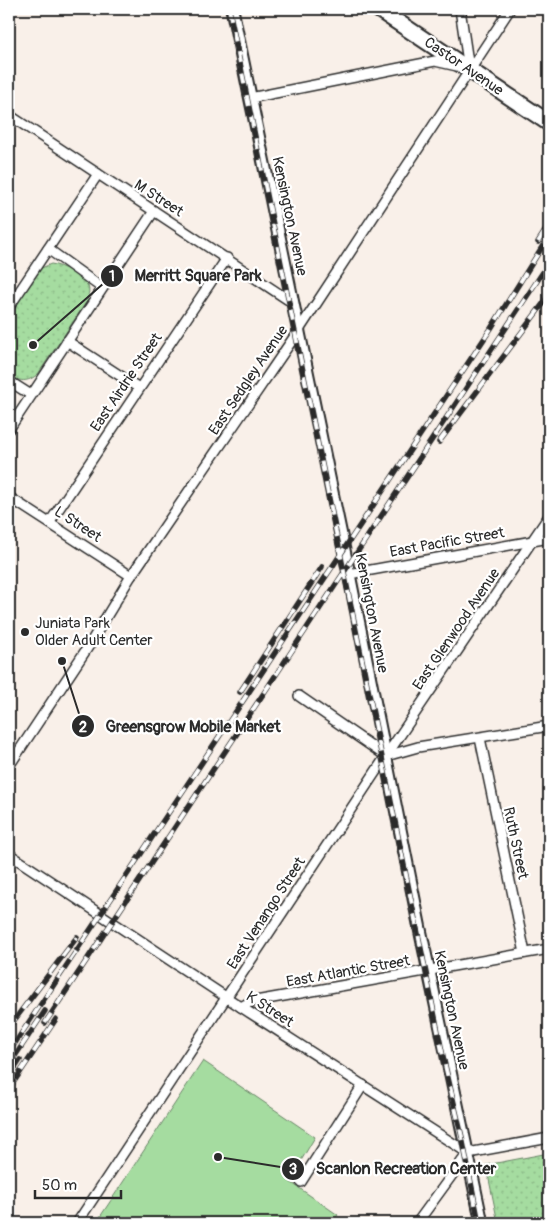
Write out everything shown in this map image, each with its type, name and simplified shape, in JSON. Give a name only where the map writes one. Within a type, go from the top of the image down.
[{"type":"main road","name":"Castor Avenue","points":[[378,9],[549,123]]},
{"type":"street","name":"Kensington Avenue","points":[[232,9],[349,574],[428,971],[482,1223]]},
{"type":"street","points":[[250,98],[435,61],[469,69],[460,9]]},
{"type":"street","name":"East Sedgley Avenue","points":[[9,766],[88,647],[131,576],[299,330],[510,9]]},
{"type":"street","name":"M Street","points":[[9,115],[293,303]]},
{"type":"street","points":[[9,307],[98,174]]},
{"type":"street","points":[[9,429],[154,211]]},
{"type":"street","points":[[48,249],[102,288]]},
{"type":"street","name":"East Airdrie Street","points":[[50,522],[227,258]]},
{"type":"street","points":[[66,341],[139,388]]},
{"type":"street","points":[[9,381],[32,395]]},
{"type":"street","name":"L Street","points":[[9,497],[131,576]]},
{"type":"street","name":"East Glenwood Avenue","points":[[386,756],[549,516]]},
{"type":"street","name":"East Pacific Street","points":[[349,574],[549,538]]},
{"type":"street","points":[[299,696],[386,756],[418,747],[549,726]]},
{"type":"street","name":"Ruth Street","points":[[480,738],[525,953]]},
{"type":"street","name":"East Venango Street","points":[[77,1223],[386,756]]},
{"type":"street","name":"K Street","points":[[9,854],[227,998],[468,1153]]},
{"type":"street","name":"East Atlantic Street","points":[[241,1007],[250,1002],[549,949]]},
{"type":"street","points":[[301,1182],[363,1085]]},
{"type":"street","points":[[417,1223],[468,1153],[549,1138]]},
{"type":"green space","points":[[51,264],[60,266],[82,278],[88,286],[89,294],[87,301],[38,374],[27,380],[20,380],[9,375],[9,315],[39,269]]},
{"type":"green space","points":[[203,1061],[315,1137],[289,1181],[338,1215],[332,1223],[96,1223]]},
{"type":"green space","points":[[549,1153],[549,1223],[498,1223],[486,1165]]},
{"type":"railway","points":[[229,9],[444,1061],[462,1137],[479,1223]]},
{"type":"railway","points":[[538,242],[549,225]]},
{"type":"railway","points":[[9,1052],[490,330],[549,236]]},
{"type":"railway","points":[[45,1023],[549,263]]},
{"type":"railway","points":[[439,442],[549,296]]},
{"type":"railway","points":[[240,692],[322,567]]},
{"type":"railway","points":[[9,1027],[77,937]]},
{"type":"railway","points":[[9,1065],[45,1011]]},
{"type":"railway","points":[[9,1089],[56,1019]]},
{"type":"railway","points":[[9,1077],[20,1060]]},
{"type":"place","name":"Merritt Square Park","points":[[33,345]]},
{"type":"place","name":"Juniata Park Older Adult Center","points":[[25,632]]},
{"type":"place","name":"Greensgrow Mobile Market","points":[[62,661]]},
{"type":"place","name":"Scanlon Recreation Center","points":[[218,1157]]}]
